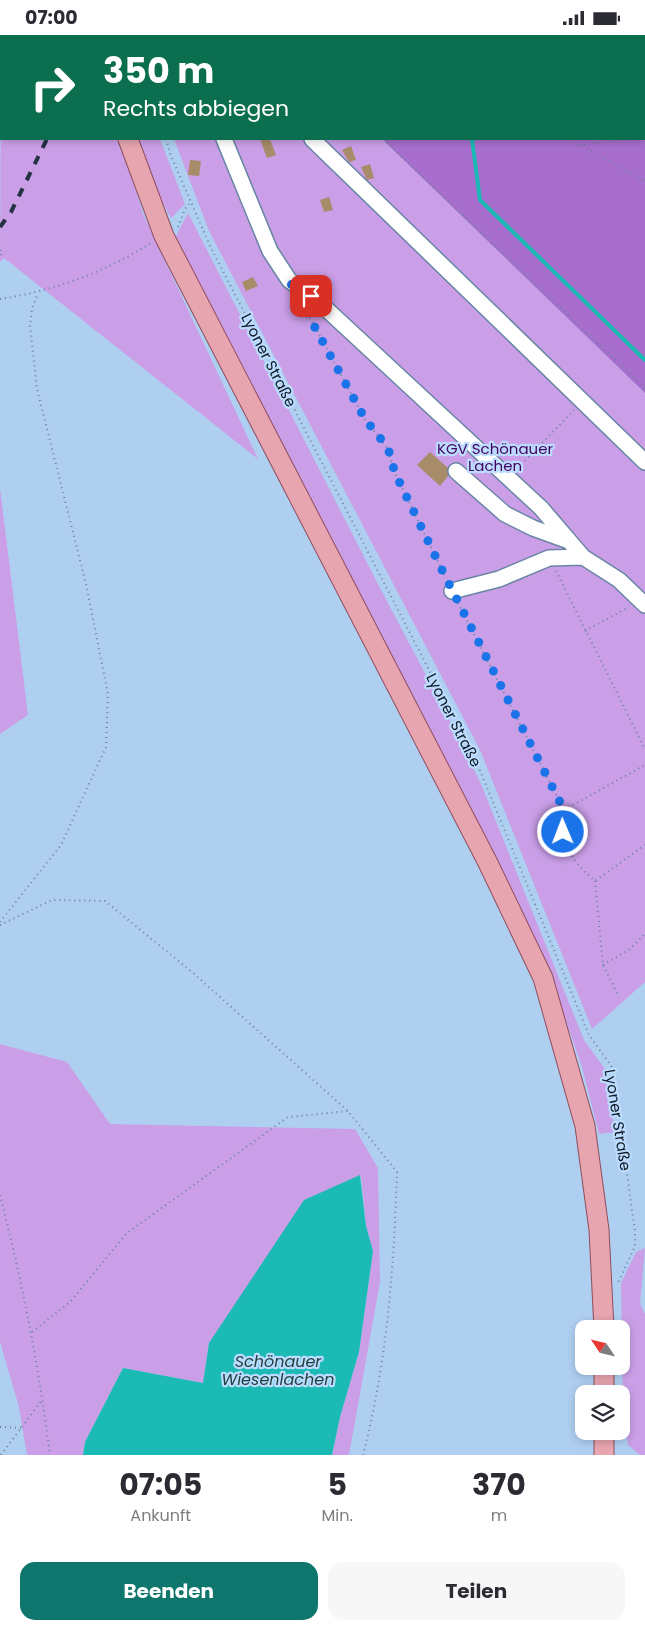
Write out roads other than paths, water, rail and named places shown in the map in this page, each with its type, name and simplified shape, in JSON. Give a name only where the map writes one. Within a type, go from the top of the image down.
[{"type":"main road","points":[[128,140],[164,236],[488,863],[543,978],[585,1126],[599,1230],[604,1320]]},
{"type":"street","points":[[224,140],[270,251],[289,280],[322,305],[541,509],[583,557],[619,580],[643,603]]},
{"type":"street","points":[[313,140],[645,462]]},
{"type":"street","points":[[456,471],[505,514],[533,528],[568,541]]},
{"type":"street","points":[[452,591],[499,579],[549,558],[583,557]]},
{"type":"street","points":[[604,1441],[616,1455]]},
{"type":"water","name":"Schönauer Wiesenlachen","points":[[360,1175],[366,1226],[373,1251],[359,1352],[340,1417],[332,1455],[83,1455],[85,1442],[123,1368],[203,1383],[209,1343],[304,1200]]},
{"type":"waterway","points":[[472,140],[480,200],[645,360]]},
{"type":"railway","points":[[0,227],[11,212],[47,140]]},
{"type":"park label","name":"KGV Schönauer Lachen","points":[[495,456]]}]
